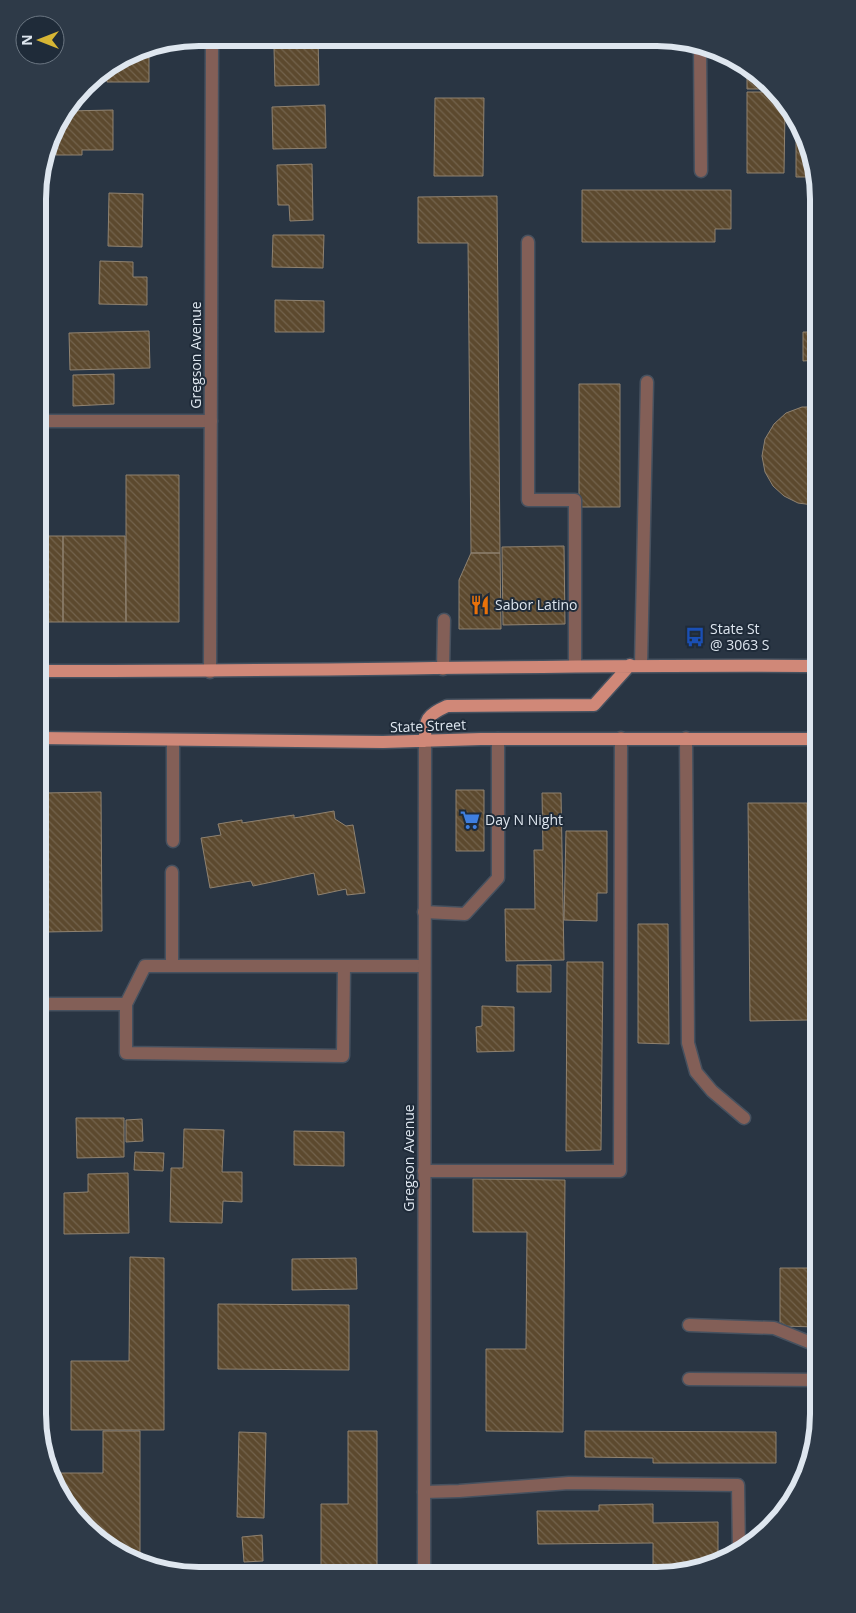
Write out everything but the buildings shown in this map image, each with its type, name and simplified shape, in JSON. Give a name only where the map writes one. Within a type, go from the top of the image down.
[{"type":"main road","points":[[425,741],[425,725],[431,714],[447,706],[594,705],[636,665]]},
{"type":"main road","points":[[46,671],[210,672],[636,665],[810,666]]},
{"type":"main road","name":"State Street","points":[[46,738],[425,741],[621,738],[810,739]]},
{"type":"street","name":"Gregson Avenue","points":[[210,672],[212,47]]},
{"type":"street","points":[[700,52],[701,171]]},
{"type":"street","points":[[528,242],[528,500],[575,500],[575,666]]},
{"type":"street","points":[[636,665],[647,382]]},
{"type":"street","points":[[46,421],[211,421]]},
{"type":"street","points":[[443,668],[444,620]]},
{"type":"street","points":[[424,1171],[620,1171],[621,738]]},
{"type":"street","points":[[686,738],[688,1043],[696,1072],[712,1091],[744,1118]]},
{"type":"street","points":[[424,912],[464,914],[498,878],[498,739]]},
{"type":"street","points":[[173,740],[173,842]]},
{"type":"street","name":"Gregson Avenue","points":[[424,1567],[425,741]]},
{"type":"street","points":[[172,872],[172,966]]},
{"type":"street","points":[[344,966],[343,1056],[126,1053],[126,1004],[145,966],[172,966],[344,966],[424,966]]},
{"type":"street","points":[[46,1004],[126,1004]]},
{"type":"street","points":[[688,1325],[774,1328],[809,1342]]},
{"type":"street","points":[[688,1379],[809,1380]]},
{"type":"street","points":[[424,1492],[569,1483],[738,1486],[738,1543]]},
{"type":"place","name":"Sabor Latino","points":[[480,605]]},
{"type":"place","name":"State St @ 3063 S","points":[[695,637]]},
{"type":"place","name":"Day N Night","points":[[470,820]]}]
